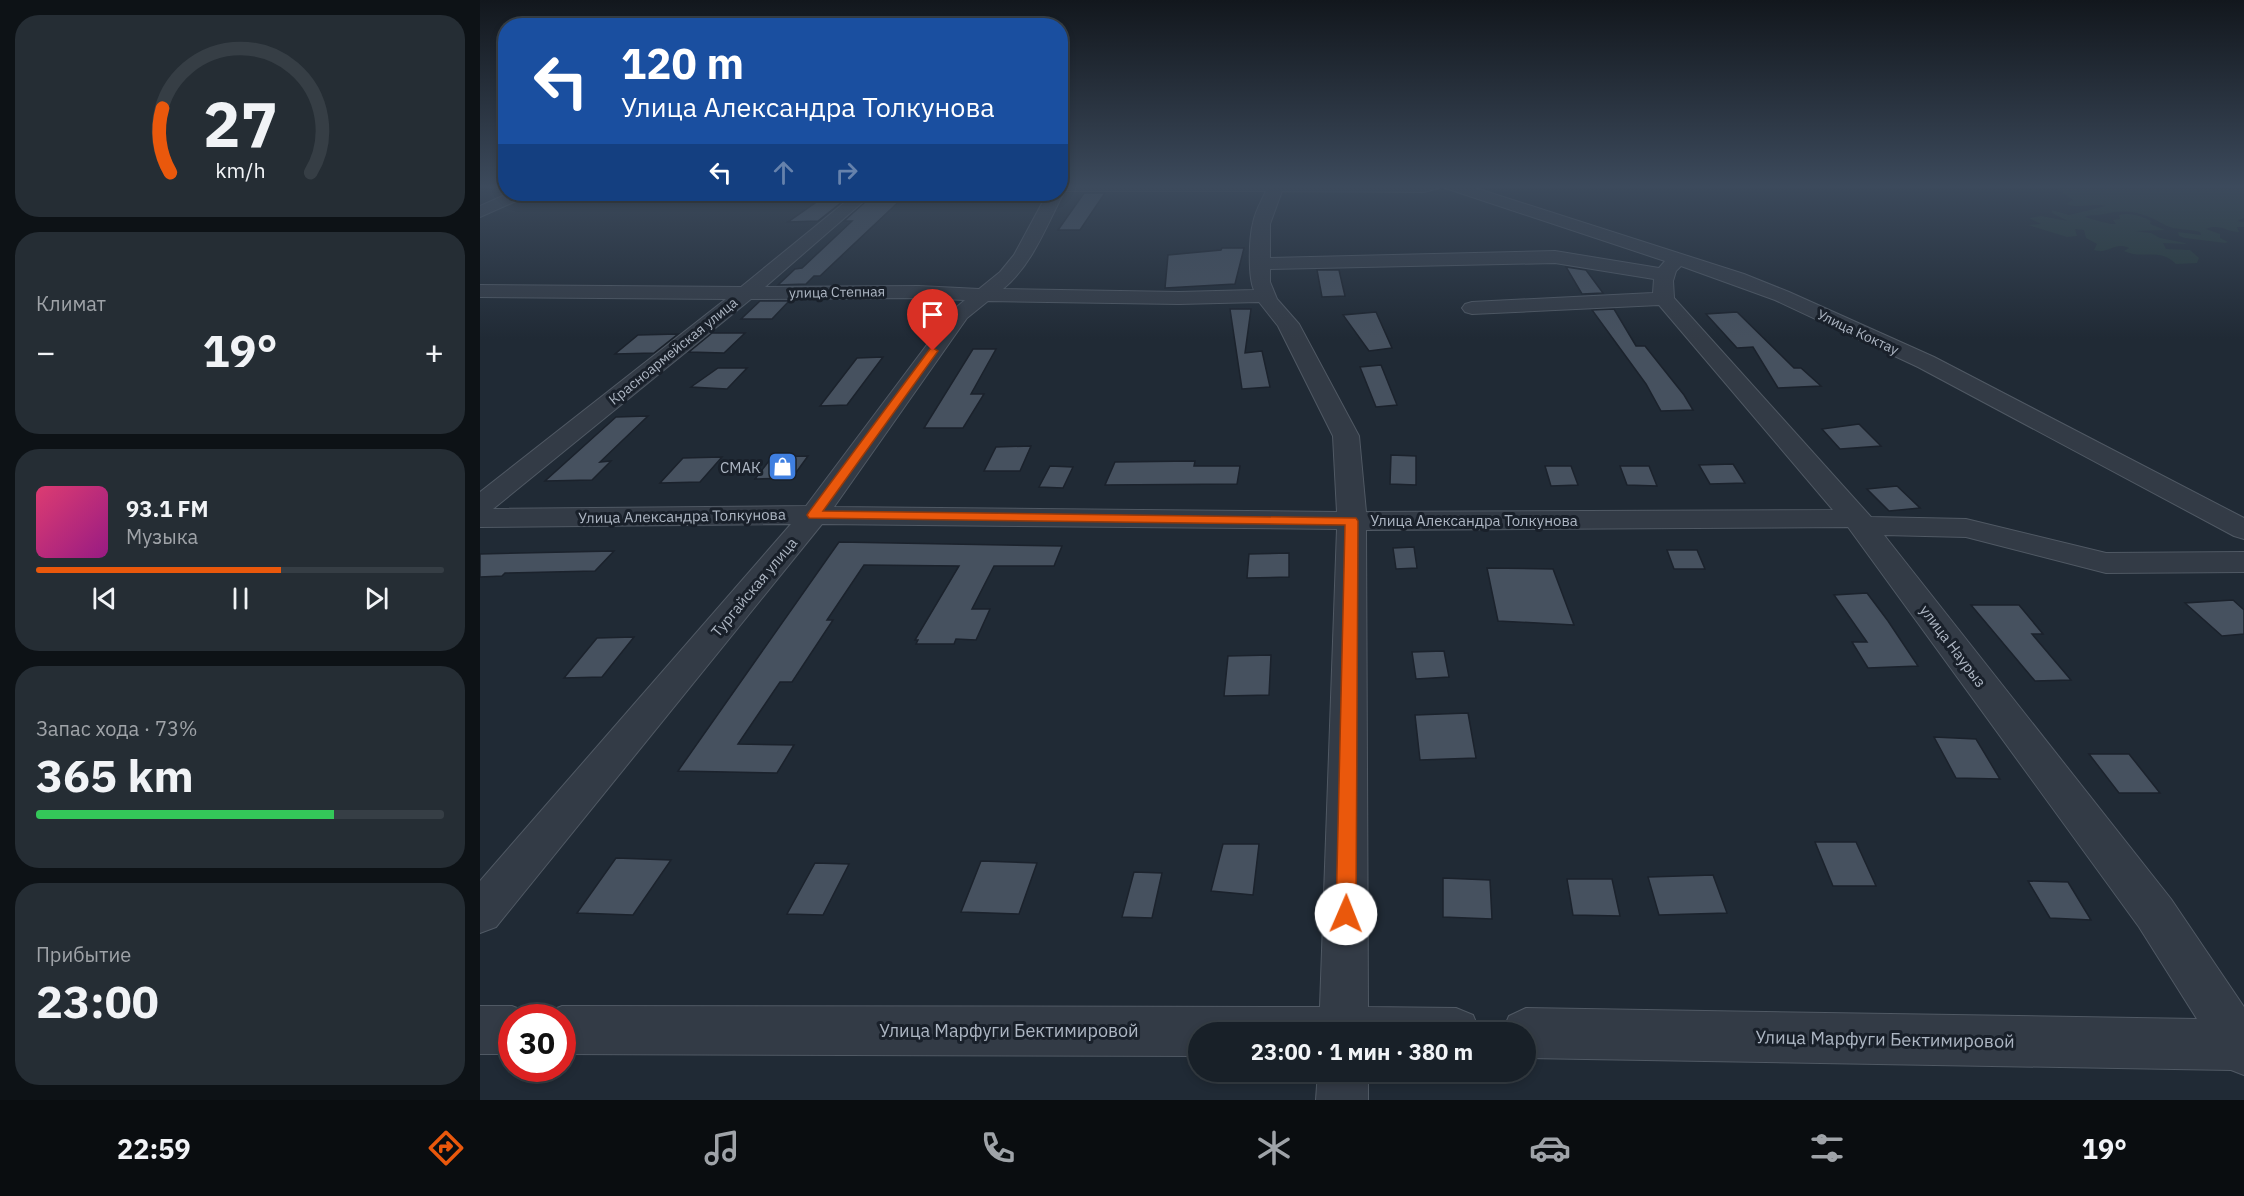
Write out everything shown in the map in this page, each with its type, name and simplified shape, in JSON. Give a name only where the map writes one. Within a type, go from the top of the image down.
[{"type":"street","name":"Красноармейская улица","points":[[480,506],[814,236]]},
{"type":"street","name":"Тургайская улица","points":[[480,913],[814,515],[960,314],[1007,276],[1022,256],[1032,236]]},
{"type":"street","points":[[1260,236],[1260,282],[1265,296],[1288,324],[1346,436],[1352,521],[1343,1022]]},
{"type":"street","name":"Улица Коктау","points":[[1571,236],[1669,278],[1737,278],[1782,296],[1926,362],[2244,530]]},
{"type":"street","points":[[1259,264],[1555,258],[1591,261],[1669,278]]},
{"type":"street","points":[[1472,308],[1669,278]]},
{"type":"street","name":"улица Наурыз","points":[[1669,278],[1859,522],[2156,913],[2243,1047]]},
{"type":"street","name":"улица Степная","points":[[480,291],[919,292],[1179,298],[1265,296]]},
{"type":"street","name":"Улица Александра Толкунова","points":[[480,518],[814,515],[1352,521],[1859,522],[1966,528],[2106,562],[2244,562]]},
{"type":"street","points":[[480,1030],[498,1030]]},
{"type":"street","name":"Улица Марфуги Бектимировой","points":[[576,1030],[1188,1041]]},
{"type":"street","name":"Улица Марфуги Бектимировой","points":[[1536,1033],[2243,1047]]},
{"type":"street","points":[[1342,1082],[1342,1100]]},
{"type":"shaded area","points":[[2157,236],[2186,244],[2163,243],[2166,249],[2190,250],[2199,258],[2197,263],[2176,264],[2164,256],[2124,251],[2129,248],[2124,246],[2099,251],[2094,250],[2097,244],[2086,238]]},
{"type":"shaded area","points":[[2180,236],[2220,236],[2228,242],[2225,243]]},
{"type":"building","points":[[836,236],[862,236],[820,276],[814,276],[806,284],[778,285],[795,269],[802,268]]},
{"type":"building","points":[[1222,248],[1244,248],[1235,284],[1165,288],[1168,255],[1221,250]]},
{"type":"building","points":[[1566,267],[1586,270],[1603,293],[1582,294]]},
{"type":"building","points":[[1317,270],[1339,270],[1345,296],[1322,297]]},
{"type":"building","points":[[760,301],[789,301],[772,319],[741,319]]},
{"type":"building","points":[[1230,309],[1251,309],[1245,353],[1262,351],[1270,387],[1242,389]]},
{"type":"building","points":[[1614,309],[1636,346],[1645,346],[1693,410],[1661,411],[1646,384],[1592,310]]},
{"type":"building","points":[[1376,312],[1392,348],[1369,351],[1343,315]]},
{"type":"building","points":[[1737,312],[1794,368],[1801,368],[1821,386],[1778,388],[1753,347],[1737,348],[1706,314]]},
{"type":"building","points":[[712,333],[745,333],[724,353],[689,352]]},
{"type":"building","points":[[678,334],[654,353],[615,354],[638,335]]},
{"type":"building","points":[[973,349],[996,349],[971,394],[984,394],[963,428],[924,428]]},
{"type":"building","points":[[883,357],[847,405],[820,406],[857,358]]},
{"type":"building","points":[[1381,365],[1397,405],[1376,407],[1360,367]]},
{"type":"building","points":[[718,368],[747,368],[727,389],[691,387]]},
{"type":"building","points":[[648,416],[600,462],[611,461],[592,480],[545,481],[616,417]]},
{"type":"building","points":[[1859,424],[1881,446],[1840,449],[1822,429]]},
{"type":"building","points":[[1031,446],[1020,471],[984,471],[996,447]]},
{"type":"building","points":[[1391,455],[1416,456],[1416,485],[1390,484]]},
{"type":"building","name":"СМАК","points":[[808,456],[792,478],[755,479],[772,457]]},
{"type":"building","points":[[722,457],[700,482],[660,483],[683,458]]},
{"type":"building","points":[[1195,461],[1194,466],[1240,466],[1237,484],[1105,485],[1115,462]]},
{"type":"building","points":[[1733,464],[1745,483],[1710,484],[1699,465]]},
{"type":"building","points":[[1050,466],[1073,467],[1063,488],[1039,487]]},
{"type":"building","points":[[1545,466],[1571,466],[1578,485],[1551,486]]},
{"type":"building","points":[[1620,466],[1649,466],[1657,486],[1627,485]]},
{"type":"building","points":[[1897,486],[1920,508],[1889,511],[1867,489]]},
{"type":"building","points":[[839,542],[1062,546],[1054,566],[994,566],[972,609],[990,609],[976,640],[956,639],[954,644],[916,644],[918,640],[915,640],[959,566],[864,565],[827,620],[833,620],[792,682],[780,682],[738,744],[794,745],[777,773],[678,771]]},
{"type":"building","points":[[1414,547],[1417,568],[1396,569],[1393,548]]},
{"type":"building","points":[[1667,550],[1697,550],[1705,569],[1674,569]]},
{"type":"building","points":[[614,551],[595,571],[505,573],[502,576],[480,577],[480,554]]},
{"type":"building","points":[[1289,553],[1289,577],[1247,578],[1249,554]]},
{"type":"building","points":[[1487,568],[1553,569],[1574,625],[1498,621]]},
{"type":"building","points":[[1867,593],[1918,666],[1868,668],[1852,642],[1867,642],[1834,595]]},
{"type":"building","points":[[2233,600],[2244,610],[2244,634],[2222,636],[2185,603]]},
{"type":"building","points":[[1971,605],[2019,605],[2043,634],[2032,634],[2071,680],[2035,681]]},
{"type":"building","points":[[634,637],[602,677],[564,678],[597,638]]},
{"type":"building","points":[[1444,651],[1449,677],[1416,679],[1412,652]]},
{"type":"building","points":[[1271,655],[1269,695],[1224,696],[1228,656]]},
{"type":"building","points":[[1468,713],[1476,758],[1420,760],[1415,715]]},
{"type":"building","points":[[1934,737],[1976,739],[2000,779],[1956,778]]},
{"type":"building","points":[[2089,754],[2129,754],[2160,793],[2119,793]]},
{"type":"building","points":[[1815,842],[1856,842],[1876,886],[1833,886]]},
{"type":"building","points":[[1223,844],[1259,844],[1253,895],[1211,891]]},
{"type":"building","points":[[616,858],[671,860],[633,915],[577,913]]},
{"type":"building","points":[[981,861],[1037,863],[1019,914],[961,912]]},
{"type":"building","points":[[815,863],[849,864],[823,915],[787,914]]},
{"type":"building","points":[[1134,872],[1162,873],[1152,918],[1122,917]]},
{"type":"building","points":[[1713,875],[1727,913],[1659,915],[1648,877]]},
{"type":"building","points":[[1443,878],[1490,880],[1492,919],[1443,917]]},
{"type":"building","points":[[1567,879],[1612,879],[1620,916],[1573,915]]},
{"type":"building","points":[[2028,881],[2068,882],[2091,920],[2050,918]]},
{"type":"place","name":"СМАК","points":[[782,467]]},
{"type":"route","points":[[933,351],[814,515],[1352,521],[1346,914]]}]
